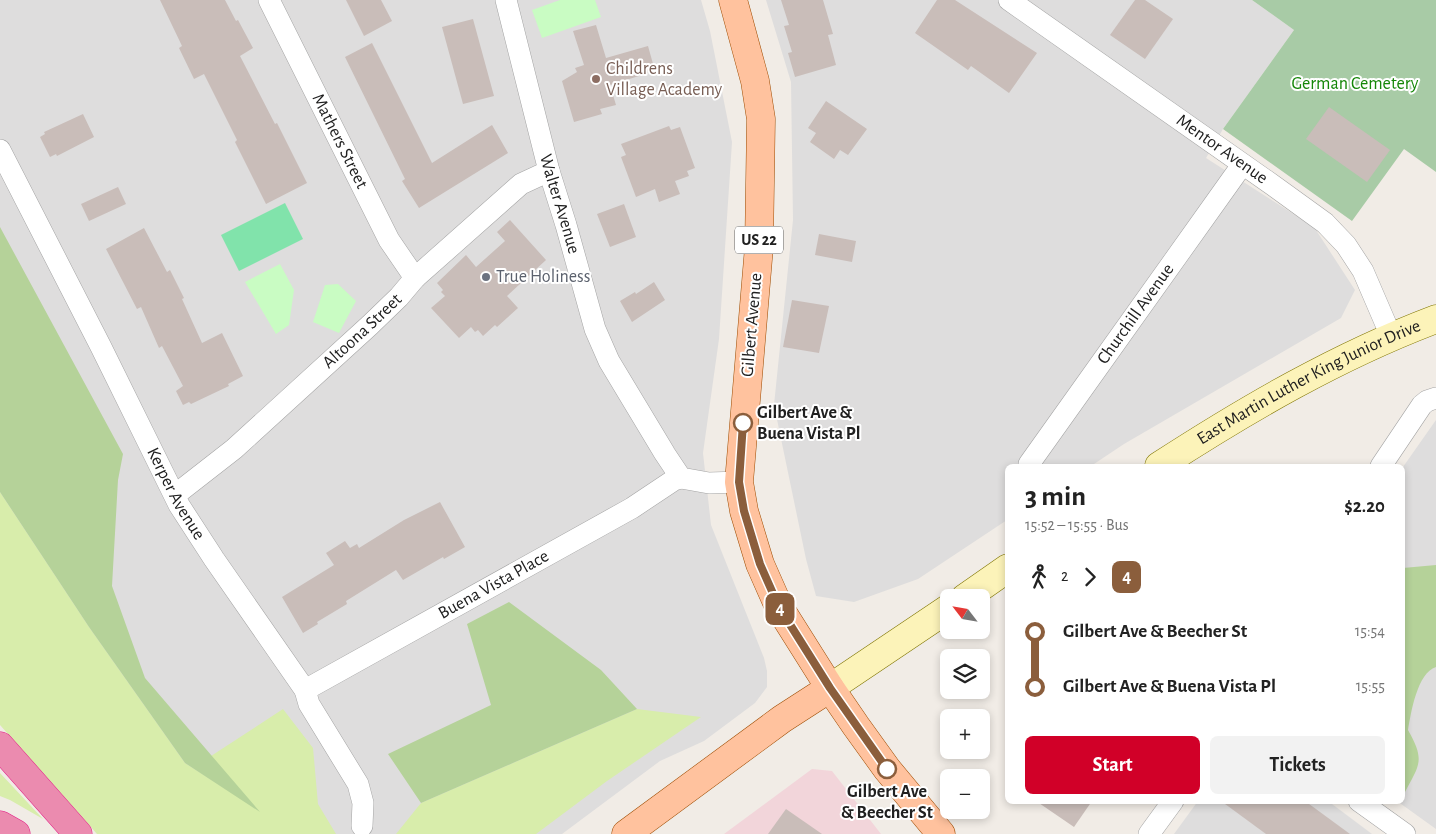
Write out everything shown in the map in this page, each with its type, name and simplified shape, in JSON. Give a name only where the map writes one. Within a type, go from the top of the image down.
[{"type":"highway","points":[[0,746],[78,834]]},
{"type":"highway","points":[[0,825],[16,834]]},
{"type":"main road","name":"Gilbert Avenue","points":[[733,0],[755,81],[761,119],[758,247],[739,482],[744,511],[760,564],[779,607],[830,688],[887,769],[937,833]]},
{"type":"main road","name":"East Martin Luther King Junior Drive","points":[[1162,464],[1208,434],[1294,384],[1391,336],[1436,319]]},
{"type":"main road","points":[[978,589],[1005,570]]},
{"type":"main road","points":[[626,834],[782,720],[940,614]]},
{"type":"street","name":"Mathers Street","points":[[269,0],[389,240],[415,278]]},
{"type":"street","name":"Walter Avenue","points":[[506,0],[549,171],[566,225],[594,329],[608,361],[681,478]]},
{"type":"street","name":"Mentor Avenue","points":[[1009,0],[1325,223],[1346,245],[1363,271],[1391,336]]},
{"type":"street","name":"Kerper Avenue","points":[[0,150],[179,505],[304,690],[309,704],[358,784],[363,803],[362,826]]},
{"type":"street","name":"Churchill Avenue","points":[[1029,464],[1242,165]]},
{"type":"street","name":"Altoona Street","points":[[175,495],[234,450],[400,297],[415,278],[521,184],[549,171]]},
{"type":"street","points":[[1382,464],[1422,405],[1434,398]]},
{"type":"street","points":[[681,478],[710,483],[739,482]]},
{"type":"street","name":"Buena Vista Place","points":[[304,690],[632,508],[674,480],[681,478]]},
{"type":"street","points":[[1148,834],[1171,804]]},
{"type":"street","points":[[1363,804],[1405,834]]},
{"type":"shaded area","points":[[0,0],[701,0],[710,31],[732,142],[719,339],[703,453],[711,525],[764,658],[767,671],[767,687],[755,703],[704,741],[660,761],[562,834],[105,834],[0,717]]},
{"type":"shaded area","points":[[766,0],[1252,0],[1294,30],[1223,129],[1206,158],[1314,227],[1355,290],[1341,318],[1124,444],[1094,464],[1005,464],[1005,521],[918,579],[854,602],[816,596],[806,559],[774,405],[793,220],[791,82]]},
{"type":"shaded area","points":[[1436,420],[1436,829],[1401,804],[1405,804],[1405,464]]},
{"type":"shaded area","points":[[812,769],[832,771],[881,834],[724,834]]},
{"type":"shaded area","points":[[1196,804],[1332,804],[1372,834],[1174,834]]},
{"type":"green space","points":[[560,0],[595,0],[601,17],[542,38],[532,10]]},
{"type":"green space","name":"German Cemetery","points":[[1252,0],[1436,0],[1436,172],[1404,149],[1352,221],[1223,129],[1294,30]]},
{"type":"green space","points":[[285,203],[303,239],[239,271],[221,235]]},
{"type":"green space","points":[[0,227],[123,454],[118,480],[112,586],[145,678],[260,812],[185,763],[89,627],[0,492]]},
{"type":"green space","points":[[280,264],[294,290],[289,325],[276,334],[245,282]]},
{"type":"green space","points":[[338,284],[356,301],[339,333],[313,322],[325,285]]},
{"type":"green space","points":[[0,492],[89,627],[185,763],[254,807],[211,756],[283,709],[313,748],[318,804],[336,834],[97,834],[0,725]]},
{"type":"green space","points":[[1436,565],[1436,667],[1424,677],[1413,704],[1408,730],[1417,748],[1418,762],[1405,792],[1405,568]]},
{"type":"green space","points":[[509,602],[601,670],[637,709],[421,803],[388,754],[491,705],[467,624]]},
{"type":"green space","points":[[637,709],[701,717],[607,781],[536,834],[396,834],[421,803]]},
{"type":"green space","points":[[0,773],[43,819],[0,796]]},
{"type":"building","points":[[160,0],[225,0],[253,48],[240,56],[307,183],[266,204],[204,74],[194,79],[179,48],[182,46]]},
{"type":"building","points":[[346,0],[381,0],[392,21],[364,36]]},
{"type":"building","points":[[781,0],[823,0],[833,34],[828,35],[836,65],[795,77],[788,53],[792,52],[784,26],[789,25]]},
{"type":"building","points":[[937,0],[955,0],[1037,53],[1009,93],[971,66],[968,70],[915,33]]},
{"type":"building","points":[[1135,0],[1145,0],[1173,19],[1145,59],[1110,35]]},
{"type":"building","points":[[473,19],[494,96],[463,104],[442,27]]},
{"type":"building","name":"Childrens Village Academy","points":[[596,25],[606,58],[648,46],[655,71],[610,85],[616,105],[600,109],[602,114],[574,122],[562,81],[577,72],[575,68],[584,65],[573,31]]},
{"type":"building","points":[[372,43],[432,163],[492,125],[508,153],[419,208],[402,181],[405,179],[345,57]]},
{"type":"building","points":[[826,101],[867,129],[848,155],[840,150],[834,159],[810,142],[816,133],[808,128]]},
{"type":"building","points":[[1329,107],[1390,150],[1367,182],[1306,139]]},
{"type":"building","points":[[83,114],[94,137],[57,156],[56,154],[50,157],[40,137],[45,134],[44,132]]},
{"type":"building","points":[[669,126],[671,130],[680,127],[695,168],[687,171],[689,176],[675,181],[680,194],[659,202],[655,189],[636,197],[621,157],[626,155],[621,144]]},
{"type":"building","points":[[118,187],[126,204],[89,221],[81,204]]},
{"type":"building","points":[[624,204],[636,237],[610,247],[597,214]]},
{"type":"building","name":"True Holiness","points":[[510,220],[546,260],[507,296],[518,308],[497,327],[495,325],[483,336],[478,330],[475,332],[471,327],[459,338],[431,308],[445,296],[437,283],[466,255],[476,267],[505,241],[497,232]]},
{"type":"building","points":[[144,228],[167,272],[170,270],[184,298],[182,299],[202,343],[222,333],[243,376],[228,384],[229,386],[191,404],[189,402],[183,405],[176,391],[183,386],[162,346],[159,348],[141,307],[137,309],[106,249]]},
{"type":"building","points":[[819,234],[856,241],[852,262],[815,255]]},
{"type":"building","points":[[654,282],[665,300],[632,322],[620,301],[635,292],[636,294]]},
{"type":"building","points":[[792,300],[829,306],[819,353],[783,347]]},
{"type":"building","points":[[440,502],[465,547],[444,559],[443,557],[403,580],[396,570],[346,601],[347,604],[303,633],[282,597],[334,565],[326,553],[345,541],[350,548],[357,544],[359,548],[404,520]]},
{"type":"building","points":[[1040,804],[1090,804],[1074,827]]},
{"type":"building","points":[[1225,804],[1309,804],[1350,834],[1266,834]]},
{"type":"building","points":[[786,809],[822,834],[768,834]]},
{"type":"bus line","name":"4","points":[[743,423],[739,482],[744,511],[760,564],[779,607],[830,688],[887,769]]},
{"type":"place","name":"Childrens Village Academy","points":[[596,79]]},
{"type":"place","name":"True Holiness","points":[[486,277]]},
{"type":"place","name":"Gilbert Ave & Buena Vista Pl","points":[[743,423]]},
{"type":"place","name":"Gilbert Ave & Beecher St","points":[[887,769]]}]
